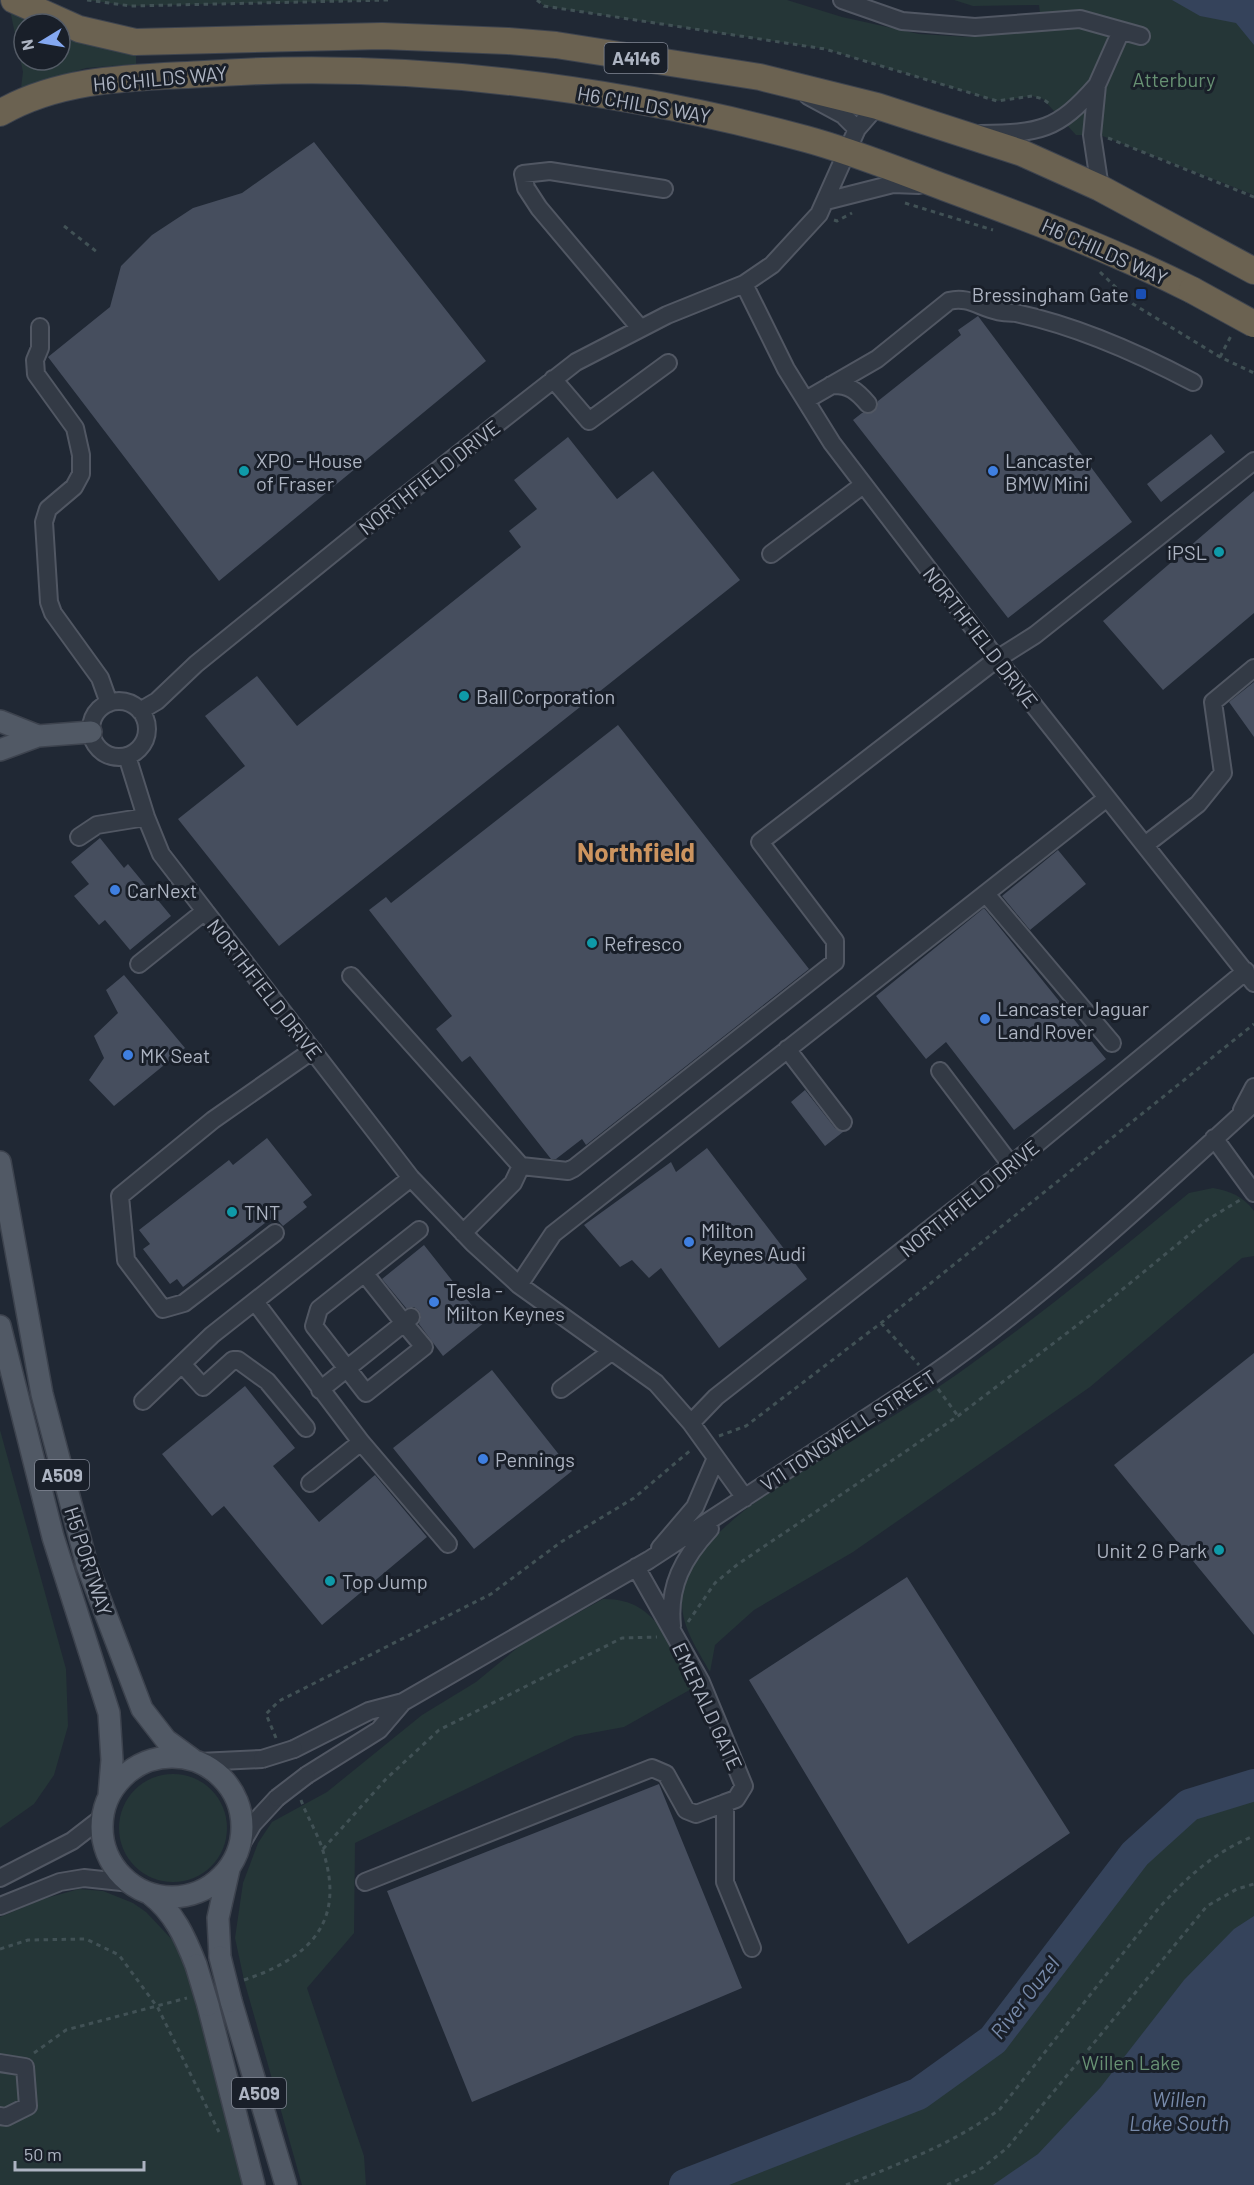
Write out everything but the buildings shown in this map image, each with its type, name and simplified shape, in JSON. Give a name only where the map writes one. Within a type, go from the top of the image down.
[{"type":"highway","name":"H6 CHILDS WAY","points":[[14,0],[79,29],[135,42],[372,36],[508,41],[556,45],[788,84],[877,106],[970,134],[1022,153],[1100,188],[1254,271]]},
{"type":"highway","name":"H6 CHILDS WAY","points":[[0,113],[36,95],[94,82],[264,70],[433,75],[584,92],[851,140],[972,198],[1085,240],[1192,290],[1254,324]]},
{"type":"main road","points":[[0,721],[39,736]]},
{"type":"main road","points":[[0,750],[39,736],[91,732]]},
{"type":"main road","name":"H5 PORTWAY","points":[[0,1162],[42,1394],[87,1565],[142,1709],[166,1740],[195,1760]]},
{"type":"main road","name":"H5 PORTWAY","points":[[0,1326],[50,1526],[109,1713],[112,1760],[109,1796]]},
{"type":"main road","name":"A509","points":[[254,2185],[200,2001],[196,1965],[173,1917],[163,1904],[118,1870],[108,1854],[103,1836],[103,1817],[109,1796],[118,1782],[144,1762],[176,1756],[195,1760],[214,1770],[236,1797],[242,1830],[239,1848],[229,1868],[218,1918],[220,1957],[233,1992],[286,2185]]},
{"type":"main road","name":"A509","points":[[140,1888],[170,1897],[192,1894],[213,1884],[229,1868]]},
{"type":"street","points":[[842,0],[902,21],[975,27],[1080,19],[1141,36]]},
{"type":"street","points":[[886,0],[902,21]]},
{"type":"street","points":[[970,134],[1021,132],[1062,120],[1075,111],[1097,85],[1121,31]]},
{"type":"street","points":[[788,84],[843,115],[851,140]]},
{"type":"street","points":[[1097,85],[1092,135],[1100,188]]},
{"type":"street","name":"NORTHFIELD DRIVE","points":[[140,711],[157,701],[214,650],[576,362],[640,328],[744,284],[788,251],[823,207],[851,140],[877,106]]},
{"type":"street","points":[[640,328],[539,208],[526,188],[523,174],[550,171],[664,189]]},
{"type":"street","points":[[823,207],[893,184],[931,188],[972,198]]},
{"type":"street","name":"NORTHFIELD DRIVE","points":[[692,1423],[717,1397],[1250,977],[997,659],[832,443],[786,369],[744,284]]},
{"type":"street","points":[[806,400],[877,359],[949,301],[960,298],[997,311],[1050,322],[1155,361],[1193,382]]},
{"type":"street","points":[[40,327],[40,348],[35,360],[36,375],[75,428],[81,455],[81,474],[74,487],[48,509],[44,522],[49,602],[53,613],[100,678],[109,703]]},
{"type":"street","points":[[553,379],[589,421],[669,363]]},
{"type":"street","points":[[831,385],[844,384],[854,389],[868,404]]},
{"type":"street","points":[[351,976],[521,1166],[568,1171],[574,1168],[829,970],[835,962],[835,941],[759,842],[997,659],[1044,628],[1254,461]]},
{"type":"street","points":[[771,554],[863,485]]},
{"type":"street","points":[[1145,844],[1198,804],[1223,773],[1213,702],[1254,668]]},
{"type":"street","points":[[126,702],[140,711],[146,728],[146,737],[135,752],[127,756],[111,756],[104,752],[97,747],[91,732],[95,715],[109,703],[126,702]]},
{"type":"street","name":"NORTHFIELD DRIVE","points":[[127,756],[146,817],[161,854],[411,1178],[463,1233],[519,1284],[656,1383],[692,1423],[745,1498]]},
{"type":"street","points":[[519,1284],[553,1234],[1107,798]]},
{"type":"street","points":[[79,837],[97,825],[146,817]]},
{"type":"street","points":[[986,894],[1112,1044]]},
{"type":"street","points":[[139,964],[205,911]]},
{"type":"street","points":[[787,1049],[843,1122]]},
{"type":"street","points":[[275,1233],[184,1303],[163,1309],[126,1260],[120,1196],[213,1120],[313,1050]]},
{"type":"street","points":[[940,1071],[1011,1165]]},
{"type":"street","points":[[1237,1119],[1254,1087]]},
{"type":"street","name":"V11 TONGWELL STREET","points":[[195,1760],[262,1759],[369,1711],[404,1702],[643,1563],[724,1513],[963,1353],[1107,1235],[1254,1103]]},
{"type":"street","points":[[1214,1138],[1253,1192]]},
{"type":"street","points":[[463,1233],[513,1183],[521,1166]]},
{"type":"street","points":[[143,1401],[212,1335],[256,1303],[411,1178]]},
{"type":"street","points":[[411,1324],[366,1394],[314,1326],[319,1309],[420,1230]]},
{"type":"street","points":[[365,1274],[411,1324]]},
{"type":"street","points":[[256,1303],[337,1412],[448,1544]]},
{"type":"street","points":[[320,1390],[346,1368],[411,1324]]},
{"type":"street","points":[[561,1389],[611,1352]]},
{"type":"street","points":[[183,1365],[202,1387],[233,1360],[238,1360],[267,1381],[306,1428]]},
{"type":"street","points":[[310,1483],[361,1442]]},
{"type":"street","points":[[643,1563],[695,1507],[716,1458]]},
{"type":"street","points":[[674,1632],[671,1602],[676,1577],[696,1544],[724,1513]]},
{"type":"street","name":"EMERALD GATE","points":[[643,1563],[674,1632],[701,1682],[744,1786],[736,1799],[725,1803],[725,1882],[752,1948]]},
{"type":"street","name":"V11 TONGWELL STREET","points":[[239,1848],[253,1824],[277,1798],[307,1775],[379,1730],[404,1702]]},
{"type":"street","points":[[365,1882],[652,1768],[666,1774],[686,1810],[696,1814],[725,1803]]},
{"type":"street","points":[[0,1878],[72,1841],[103,1817]]},
{"type":"street","points":[[0,1906],[60,1882],[84,1878],[140,1888]]},
{"type":"street","points":[[0,2062],[25,2067],[28,2106],[6,2117],[0,2116]]},
{"type":"path","points":[[87,0],[131,6],[388,0]]},
{"type":"path","points":[[537,0],[544,6],[825,49],[997,101],[1032,96],[1048,103],[1062,120]]},
{"type":"path","points":[[1092,135],[1100,135],[1254,197]]},
{"type":"path","points":[[899,202],[999,232]]},
{"type":"path","points":[[823,207],[837,221],[858,210]]},
{"type":"path","points":[[64,226],[97,252]]},
{"type":"path","points":[[1098,270],[1126,300],[1220,357],[1254,373]]},
{"type":"path","points":[[287,1747],[267,1714],[279,1701],[491,1594],[561,1542],[634,1498],[704,1441],[740,1430],[881,1323],[1254,1024]]},
{"type":"path","points":[[323,1849],[386,1779],[439,1730],[622,1638],[665,1637],[685,1626],[715,1583],[738,1564],[958,1416],[1101,1307],[1207,1220],[1253,1192]]},
{"type":"path","points":[[233,1992],[290,1960],[315,1938],[329,1914],[330,1884],[323,1849],[300,1798]]},
{"type":"path","points":[[846,2185],[980,2124],[1000,2109],[1158,1909],[1183,1881],[1204,1863],[1232,1845],[1254,1836]]},
{"type":"path","points":[[947,2185],[982,2168],[1007,2148],[1207,1906],[1237,1889],[1254,1884]]},
{"type":"path","points":[[0,1949],[28,1940],[86,1939],[119,1955],[158,2008],[221,2135]]},
{"type":"path","points":[[25,2067],[25,2062],[38,2048],[66,2030],[158,2008],[200,2001]]},
{"type":"green space","points":[[88,0],[388,0],[131,6]]},
{"type":"green space","name":"Atterbury","points":[[537,0],[787,0],[842,17],[919,34],[969,37],[1042,30],[1039,5],[973,6],[954,0],[1254,0],[1254,195],[1100,135],[1076,135],[1043,99],[1032,96],[997,101],[825,49],[544,6]]},
{"type":"green space","points":[[72,36],[136,52],[136,64],[86,68],[21,88],[23,72],[72,72]]},
{"type":"green space","points":[[1213,1188],[1236,1195],[1254,1211],[1254,1256],[1242,1258],[1090,1387],[853,1552],[754,1610],[715,1645],[710,1672],[688,1630],[682,1608],[682,1596],[695,1561],[732,1520],[781,1484],[959,1373],[1056,1301],[1189,1193]]},
{"type":"green space","points":[[0,1430],[66,1669],[68,1726],[54,1775],[34,1804],[0,1828]]},
{"type":"green space","points":[[603,1599],[622,1601],[650,1616],[669,1642],[693,1688],[624,1727],[575,1736],[355,1843],[354,1933],[307,1988],[364,2156],[366,2185],[302,2185],[244,1980],[235,1938],[243,1883],[258,1843],[272,1822],[327,1792],[422,1715],[476,1682],[522,1644]]},
{"type":"green space","points":[[173,1774],[194,1778],[211,1790],[223,1807],[227,1828],[223,1849],[211,1866],[194,1878],[173,1882],[152,1878],[135,1866],[123,1849],[119,1828],[123,1807],[135,1790],[152,1778]]},
{"type":"green space","name":"Willen Lake","points":[[1254,1785],[1254,2185],[684,2185],[918,2094],[993,2040],[1135,1853],[1189,1805]]},
{"type":"green space","points":[[79,1889],[103,1891],[133,1903],[146,1912],[196,1965],[254,2185],[0,2185],[0,1917],[43,1899]]},
{"type":"water","points":[[1172,0],[1254,0],[1254,45],[1236,23],[1200,16]]},
{"type":"water","name":"Willen Lake South","points":[[1254,1916],[1254,2185],[993,2185],[1038,2154],[1100,2088],[1184,1980],[1234,1929]]},
{"type":"waterway","name":"River Ouzel","points":[[685,2185],[918,2094],[993,2040],[1135,1854],[1189,1805],[1254,1785]]},
{"type":"place","name":"Bressingham Gate","points":[[1141,294]]},
{"type":"place","name":"XPO - House of Fraser","points":[[244,471]]},
{"type":"place","name":"Lancaster BMW Mini","points":[[993,471]]},
{"type":"place","name":"iPSL","points":[[1219,552]]},
{"type":"place","name":"Ball Corporation","points":[[464,696]]},
{"type":"place","name":"CarNext","points":[[115,890]]},
{"type":"place","name":"Refresco","points":[[592,943]]},
{"type":"place","name":"Lancaster Jaguar Land Rover","points":[[985,1019]]},
{"type":"place","name":"MK Seat","points":[[128,1055]]},
{"type":"place","name":"TNT","points":[[232,1212]]},
{"type":"place","name":"Milton Keynes Audi","points":[[689,1242]]},
{"type":"place","name":"Tesla - Milton Keynes","points":[[434,1302]]},
{"type":"place","name":"Pennings","points":[[483,1459]]},
{"type":"place","name":"Unit 2 G Park","points":[[1219,1550]]},
{"type":"place","name":"Top Jump","points":[[330,1581]]},
{"type":"district","name":"Northfield","points":[[636,851]]}]
